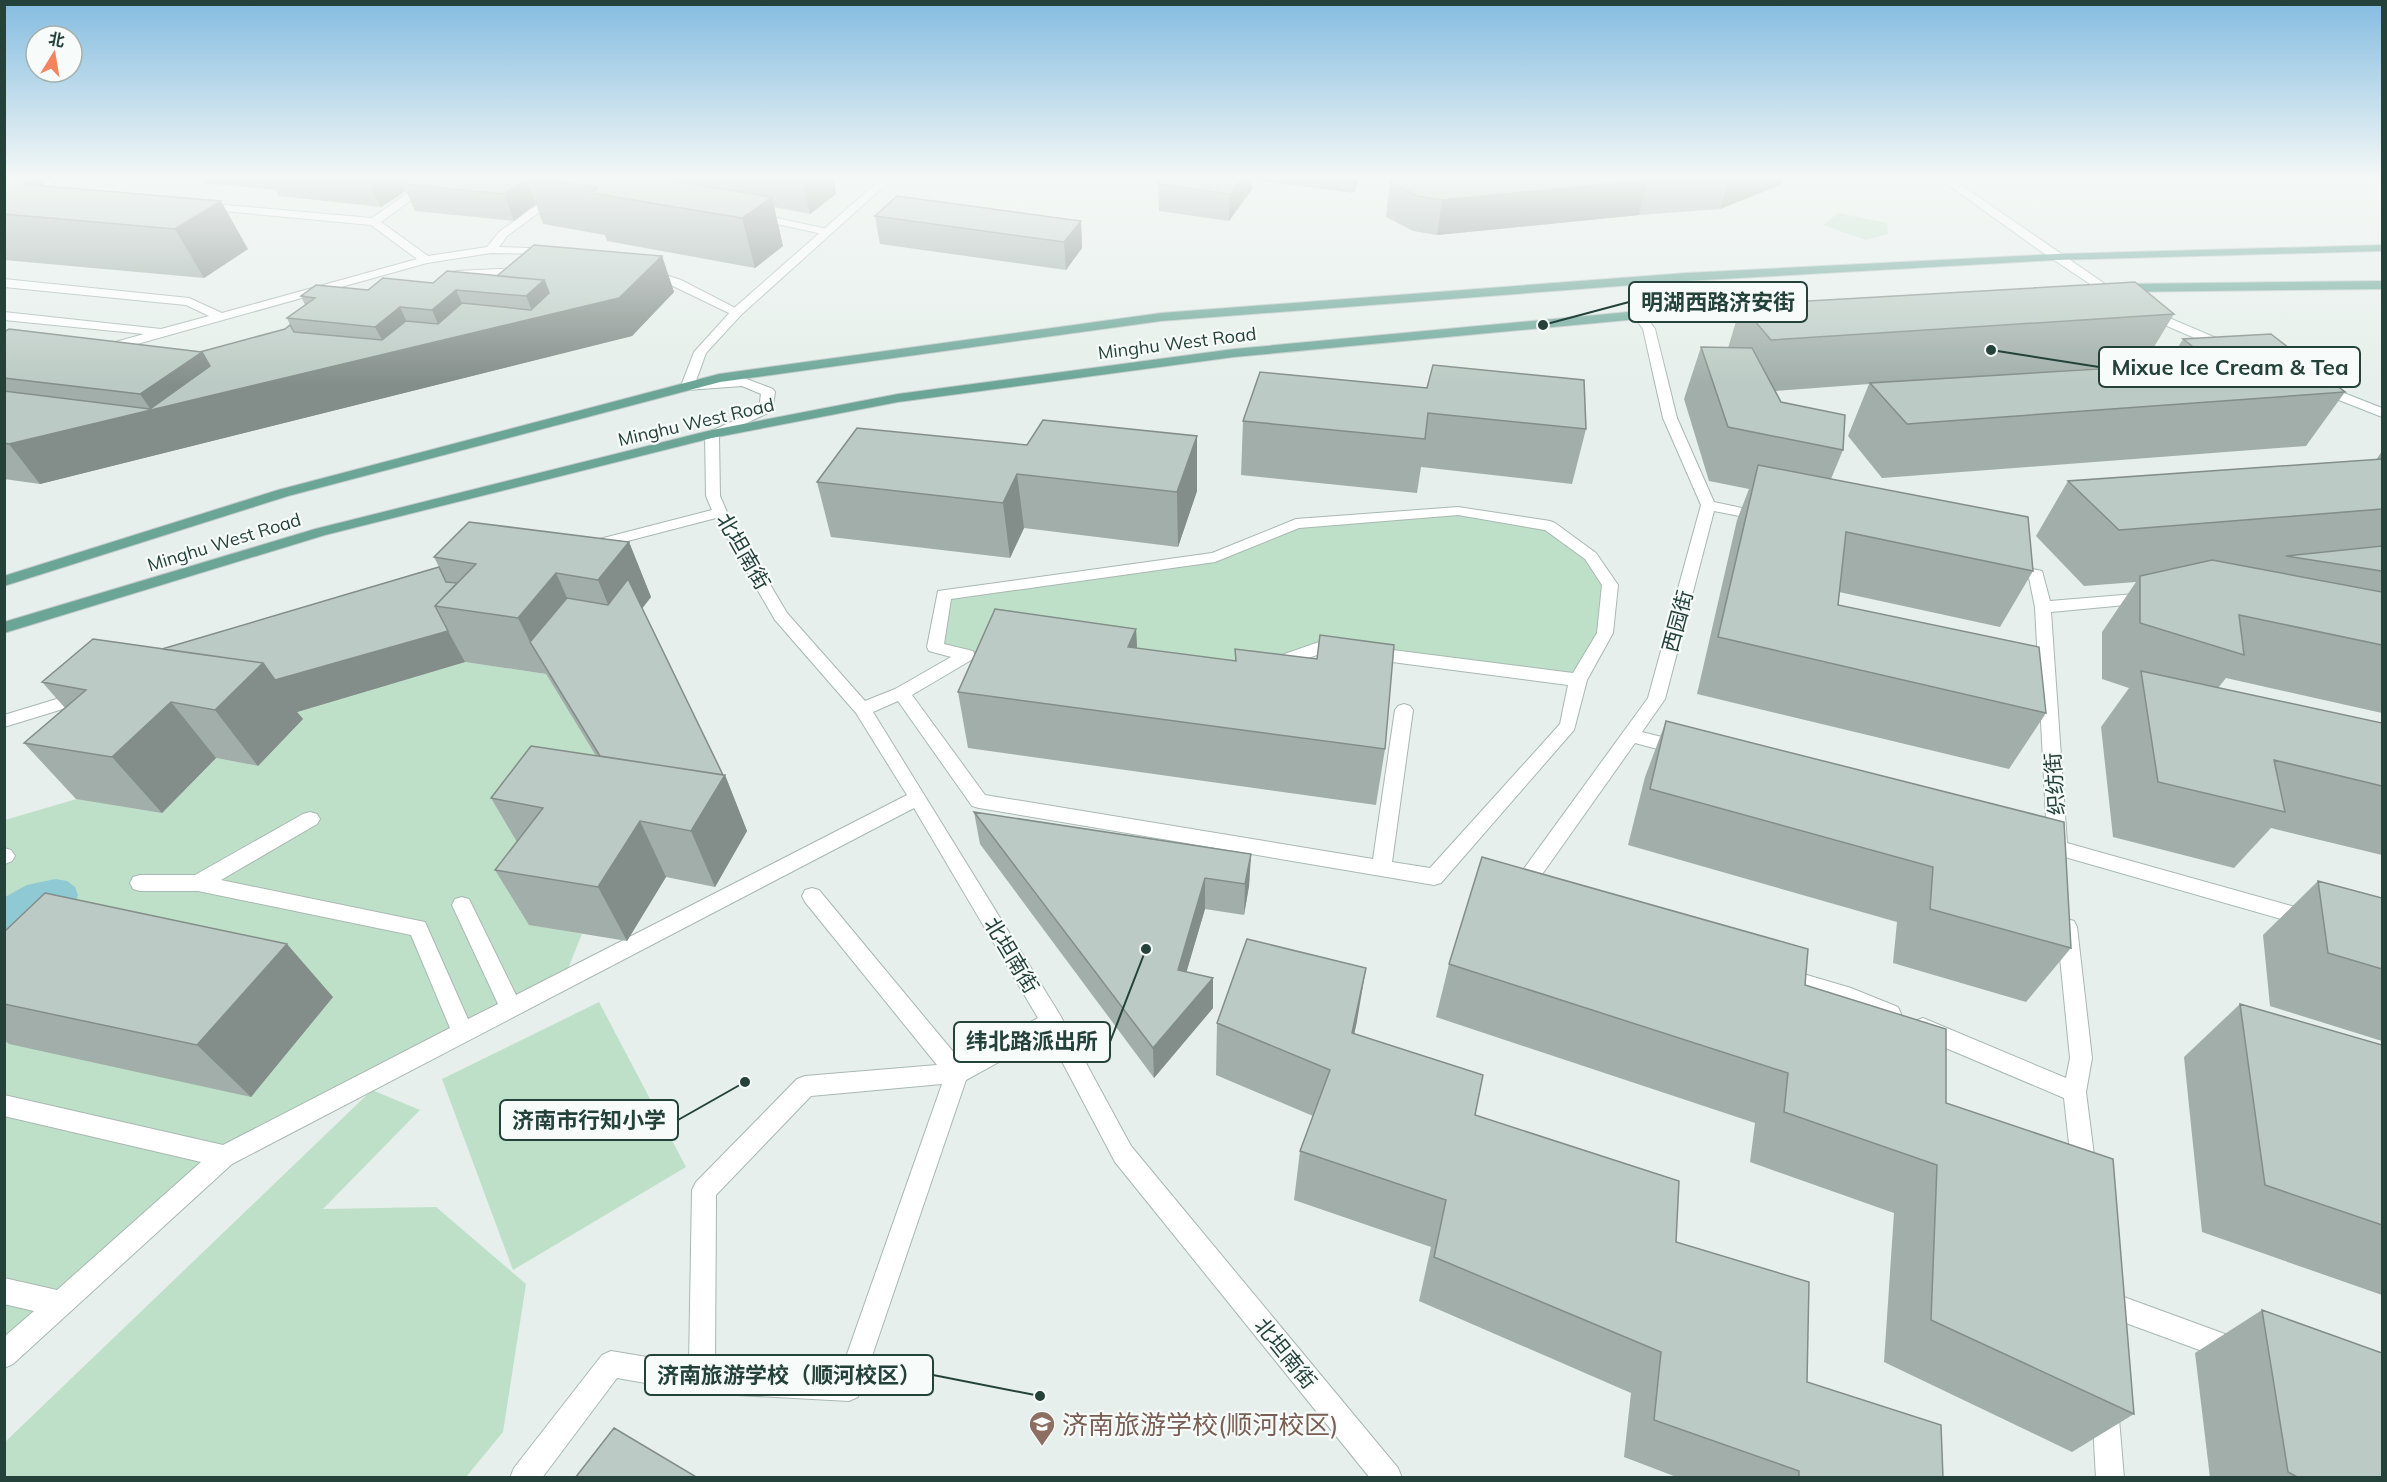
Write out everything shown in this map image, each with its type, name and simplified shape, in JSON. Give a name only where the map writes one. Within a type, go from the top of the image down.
[{"type":"main road","name":"Minghu West Road","points":[[4,581],[283,493],[719,378],[1161,317],[1686,278],[2056,256],[2382,248]]},
{"type":"main road","points":[[2078,290],[2382,285]]},
{"type":"main road","name":"Minghu West Road","points":[[4,628],[320,532],[712,434],[898,398],[1234,353],[1639,315],[1781,307]]},
{"type":"street","points":[[408,247],[426,260]]},
{"type":"street","points":[[712,434],[765,411],[768,392],[744,382],[688,386],[700,352],[737,312],[810,247]]},
{"type":"street","points":[[2043,247],[2102,288],[2134,306],[2240,354]]},
{"type":"street","points":[[91,353],[426,260],[491,250],[544,250],[566,254]]},
{"type":"street","points":[[631,267],[677,283],[737,312]]},
{"type":"street","points":[[452,275],[536,272]]},
{"type":"street","points":[[4,283],[189,302],[223,318]]},
{"type":"street","points":[[322,290],[357,294]]},
{"type":"street","points":[[1639,315],[1649,329],[1670,418],[1708,505],[1776,519]]},
{"type":"street","points":[[4,316],[167,333]]},
{"type":"street","points":[[2305,382],[2382,413]]},
{"type":"street","name":"北坦南街","points":[[712,434],[713,496],[720,512],[782,616],[862,710],[918,798],[1052,1022],[1124,1154],[1388,1478]]},
{"type":"street","name":"西园街","points":[[1538,903],[1515,897],[1656,699],[1708,505]]},
{"type":"street","points":[[901,693],[979,801],[1434,877],[1568,726],[1578,680],[1605,633],[1610,585],[1591,556],[1550,526],[1458,511],[1296,524],[1215,557],[944,595],[935,646],[967,655]]},
{"type":"street","points":[[570,551],[720,512]]},
{"type":"street","name":"织纺街","points":[[1991,565],[2036,575],[2043,608],[2060,870]]},
{"type":"street","points":[[2043,608],[2172,596]]},
{"type":"street","points":[[862,710],[901,693],[986,646]]},
{"type":"street","points":[[1260,669],[1322,647],[1578,680]]},
{"type":"street","points":[[4,721],[94,693]]},
{"type":"street","points":[[1381,868],[1404,710]]},
{"type":"street","points":[[1630,735],[1699,753]]},
{"type":"street","points":[[4,1355],[224,1156],[918,798]]},
{"type":"street","points":[[198,883],[310,819]]},
{"type":"street","points":[[2023,838],[2326,924]]},
{"type":"street","points":[[140,883],[198,883],[418,928],[463,1033]]},
{"type":"street","points":[[812,896],[957,1073]]},
{"type":"street","points":[[2064,904],[2081,1058],[2075,1092],[2086,1196]]},
{"type":"street","points":[[462,905],[511,1008]]},
{"type":"street","points":[[1761,970],[1851,997],[2075,1092]]},
{"type":"street","points":[[702,1380],[704,1190],[805,1086],[957,1073],[1052,1022]]},
{"type":"street","points":[[524,1478],[610,1364],[702,1380],[849,1388],[957,1073]]},
{"type":"street","points":[[4,1105],[224,1156]]},
{"type":"street","points":[[4,1291],[61,1304]]},
{"type":"street","points":[[2098,1301],[2262,1359]]},
{"type":"street","points":[[2104,1383],[2110,1478]]},
{"type":"green space","points":[[1458,511],[1550,526],[1591,556],[1610,585],[1605,633],[1578,680],[1322,647],[1260,669],[1018,640],[967,655],[935,647],[944,595],[1215,557],[1296,524]]},
{"type":"green space","points":[[465,662],[546,674],[631,813],[530,924],[582,934],[563,981],[224,1156],[5,1357],[5,820],[216,758],[258,766],[302,720],[281,716]]},
{"type":"green space","points":[[599,1002],[686,1167],[513,1270],[442,1079]]},
{"type":"green space","points":[[372,1090],[420,1110],[323,1209],[436,1207],[526,1284],[503,1432],[466,1477],[5,1478],[5,1442]]},
{"type":"water","points":[[55,879],[67,881],[75,887],[78,895],[75,905],[5,946],[5,897],[27,885]]},
{"type":"building","points":[[531,247],[559,247],[662,256],[619,298],[9,444],[4,443],[4,391],[150,409],[210,366],[200,352],[285,329],[290,325],[294,332],[382,340],[406,321],[438,324],[462,303],[531,310],[549,293],[544,280],[497,276]]},
{"type":"building","points":[[447,271],[544,280],[526,296],[456,290],[432,310],[400,307],[375,327],[287,318],[315,298],[301,296],[316,285],[368,290],[383,278],[433,283]]},
{"type":"building","points":[[2135,282],[2174,314],[1771,340],[1741,305]]},
{"type":"building","points":[[9,329],[202,352],[140,394],[4,378],[4,332]]},
{"type":"building","points":[[2271,334],[2345,392],[1907,424],[1870,383],[2213,362],[2183,339]]},
{"type":"building","points":[[1701,347],[1752,348],[1781,402],[1845,415],[1843,450],[1728,427]]},
{"type":"building","points":[[1433,365],[1584,380],[1586,429],[1428,413],[1425,439],[1243,421],[1260,372],[1427,388]]},
{"type":"building","points":[[1043,420],[1197,436],[1177,492],[1017,474],[1003,503],[817,482],[857,428],[1027,445]]},
{"type":"building","points":[[2382,459],[2382,509],[2119,530],[2068,481]]},
{"type":"building","points":[[1758,465],[2028,517],[2033,571],[1846,532],[1838,605],[2039,647],[2046,713],[1718,637]]},
{"type":"building","points":[[469,522],[629,542],[598,580],[556,573],[518,618],[435,606],[476,564],[434,557]]},
{"type":"building","points":[[2382,546],[2382,571],[2286,556]]},
{"type":"building","points":[[2212,560],[2382,592],[2382,645],[2239,615],[2244,655],[2140,623],[2140,576]]},
{"type":"building","points":[[439,567],[446,582],[457,583],[435,606],[448,631],[275,680],[263,663],[162,649]]},
{"type":"building","points":[[628,579],[723,775],[600,756],[530,642],[567,598],[608,605]]},
{"type":"building","points":[[995,609],[1136,629],[1128,647],[1236,661],[1235,649],[1317,659],[1320,635],[1394,645],[1385,749],[958,692]]},
{"type":"building","points":[[93,639],[263,663],[215,710],[171,702],[112,757],[24,743],[86,690],[42,682]]},
{"type":"building","points":[[2141,671],[2382,723],[2382,786],[2274,760],[2285,812],[2158,782]]},
{"type":"building","points":[[1666,721],[2064,822],[2071,948],[1930,909],[1933,867],[1650,789]]},
{"type":"building","points":[[531,746],[725,775],[691,831],[640,821],[598,887],[495,870],[543,808],[491,798]]},
{"type":"building","points":[[974,812],[1251,854],[1245,884],[1205,878],[1178,970],[1213,978],[1153,1048]]},
{"type":"building","points":[[1482,857],[1808,949],[1805,985],[1946,1029],[1946,1103],[2113,1159],[2134,1414],[1931,1320],[1937,1165],[1784,1112],[1788,1073],[1449,964]]},
{"type":"building","points":[[2318,881],[2382,898],[2382,969],[2328,953]]},
{"type":"building","points":[[45,893],[287,944],[197,1045],[4,1004],[4,932]]},
{"type":"building","points":[[1247,939],[1366,968],[1352,1033],[1483,1075],[1475,1115],[1679,1181],[1676,1242],[1809,1282],[1807,1382],[1941,1425],[1943,1478],[1799,1478],[1799,1471],[1654,1420],[1661,1352],[1434,1257],[1446,1200],[1300,1151],[1330,1070],[1217,1023]]},
{"type":"building","points":[[2240,1004],[2382,1045],[2382,1225],[2265,1185]]},
{"type":"building","points":[[2262,1310],[2382,1353],[2382,1478],[2299,1478],[2288,1472]]},
{"type":"building","points":[[614,1428],[698,1478],[575,1478]]},
{"type":"place","name":"明湖西路济安街","points":[[1543,325]]},
{"type":"place","name":"Mixue Ice Cream & Tea","points":[[1991,350]]},
{"type":"place","name":"纬北路派出所","points":[[1146,949]]},
{"type":"place","name":"济南市行知小学","points":[[745,1082]]},
{"type":"place","name":"济南旅游学校（顺河校区）","points":[[1040,1396]]},
{"type":"place","name":"济南旅游学校(顺河校区)","points":[[1042,1447]]}]
